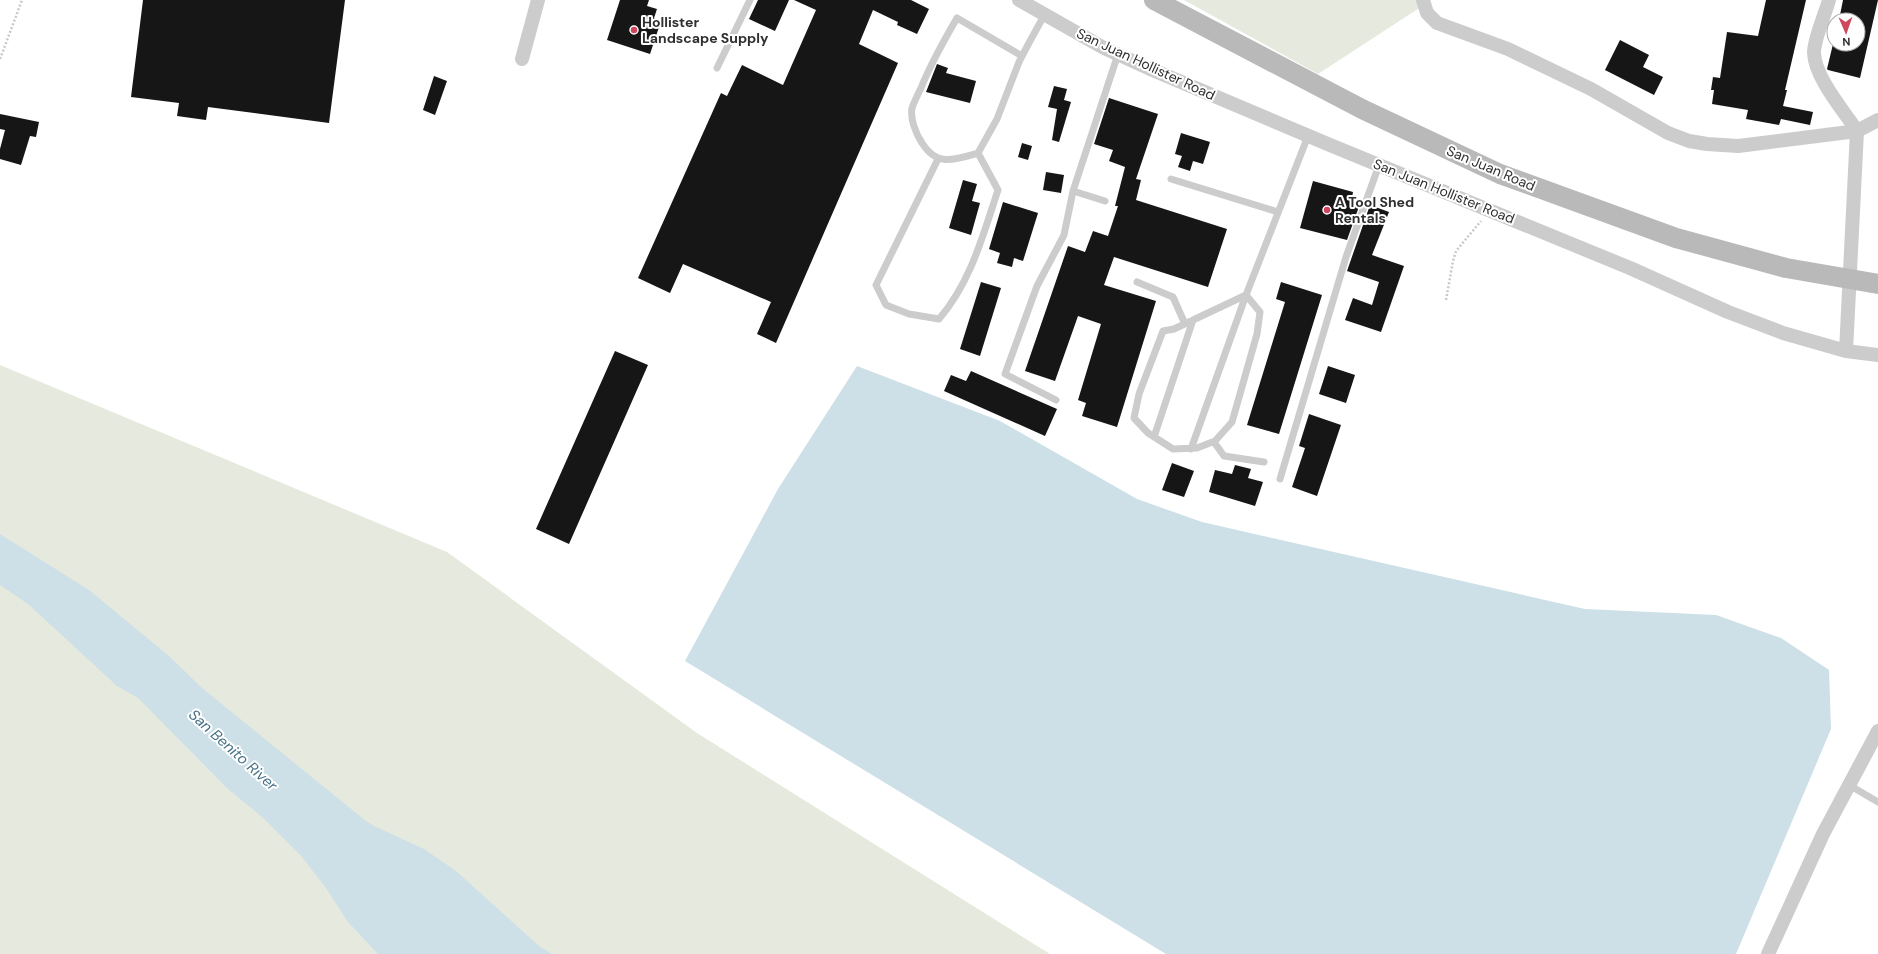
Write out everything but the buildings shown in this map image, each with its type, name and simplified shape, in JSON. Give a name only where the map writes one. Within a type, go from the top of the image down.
[{"type":"main road","name":"San Juan Road","points":[[1154,0],[1362,108],[1500,174],[1676,238],[1786,268],[1878,284]]},
{"type":"street","points":[[522,59],[538,0]]},
{"type":"street","name":"San Juan Hollister Road","points":[[1019,0],[1118,54],[1308,136],[1491,210],[1783,334],[1846,351],[1878,355]]},
{"type":"street","points":[[1422,0],[1427,13],[1437,23],[1508,48],[1591,89],[1668,133],[1690,141],[1707,144],[1738,146],[1858,131],[1878,120]]},
{"type":"street","points":[[1829,0],[1815,49],[1816,66],[1824,81],[1858,131],[1846,351]]},
{"type":"street","points":[[1768,954],[1823,834],[1878,731]]},
{"type":"lane","points":[[717,68],[750,0]]},
{"type":"lane","points":[[1022,56],[957,18],[934,57],[912,108],[913,119],[918,137],[927,151],[938,159],[960,158],[978,153],[997,119],[1022,56],[1045,14]]},
{"type":"lane","points":[[1056,400],[1005,374],[1037,286],[1064,235],[1073,191],[1118,54]]},
{"type":"lane","points":[[1191,449],[1246,295],[1308,136]]},
{"type":"lane","points":[[938,159],[876,285],[886,305],[909,314],[939,319],[951,305],[976,260],[998,190],[978,153]]},
{"type":"lane","points":[[1280,479],[1346,257],[1379,165]]},
{"type":"lane","points":[[1171,179],[1278,212]]},
{"type":"lane","points":[[1073,191],[1105,201]]},
{"type":"lane","points":[[1137,282],[1173,296],[1185,324]]},
{"type":"lane","points":[[1246,295],[1260,312],[1257,334],[1232,422],[1214,442],[1197,448],[1173,449],[1148,433],[1134,418],[1139,394],[1163,331],[1185,324],[1246,295]]},
{"type":"lane","points":[[1154,437],[1193,320]]},
{"type":"lane","points":[[1214,442],[1224,456],[1264,462]]},
{"type":"lane","points":[[1850,785],[1878,802]]},
{"type":"path","points":[[0,59],[22,0]]},
{"type":"path","points":[[1446,300],[1452,260],[1456,251],[1491,210]]},
{"type":"shaded area","points":[[1184,0],[1428,0],[1427,3],[1318,74]]},
{"type":"shaded area","points":[[0,365],[447,552],[697,733],[1050,954],[0,954]]},
{"type":"water","points":[[857,366],[1000,421],[1137,499],[1202,522],[1585,609],[1716,615],[1781,638],[1829,670],[1831,729],[1736,954],[1166,954],[685,661],[778,489]]},
{"type":"water","name":"San Benito River","points":[[0,534],[89,590],[169,656],[202,688],[366,821],[424,849],[456,871],[539,946],[552,954],[378,954],[348,922],[326,888],[302,857],[261,816],[228,789],[138,698],[117,686],[28,604],[0,585]]},
{"type":"place","name":"Hollister Landscape Supply","points":[[634,30]]},
{"type":"place","name":"A Tool Shed Rentals","points":[[1327,210]]}]
